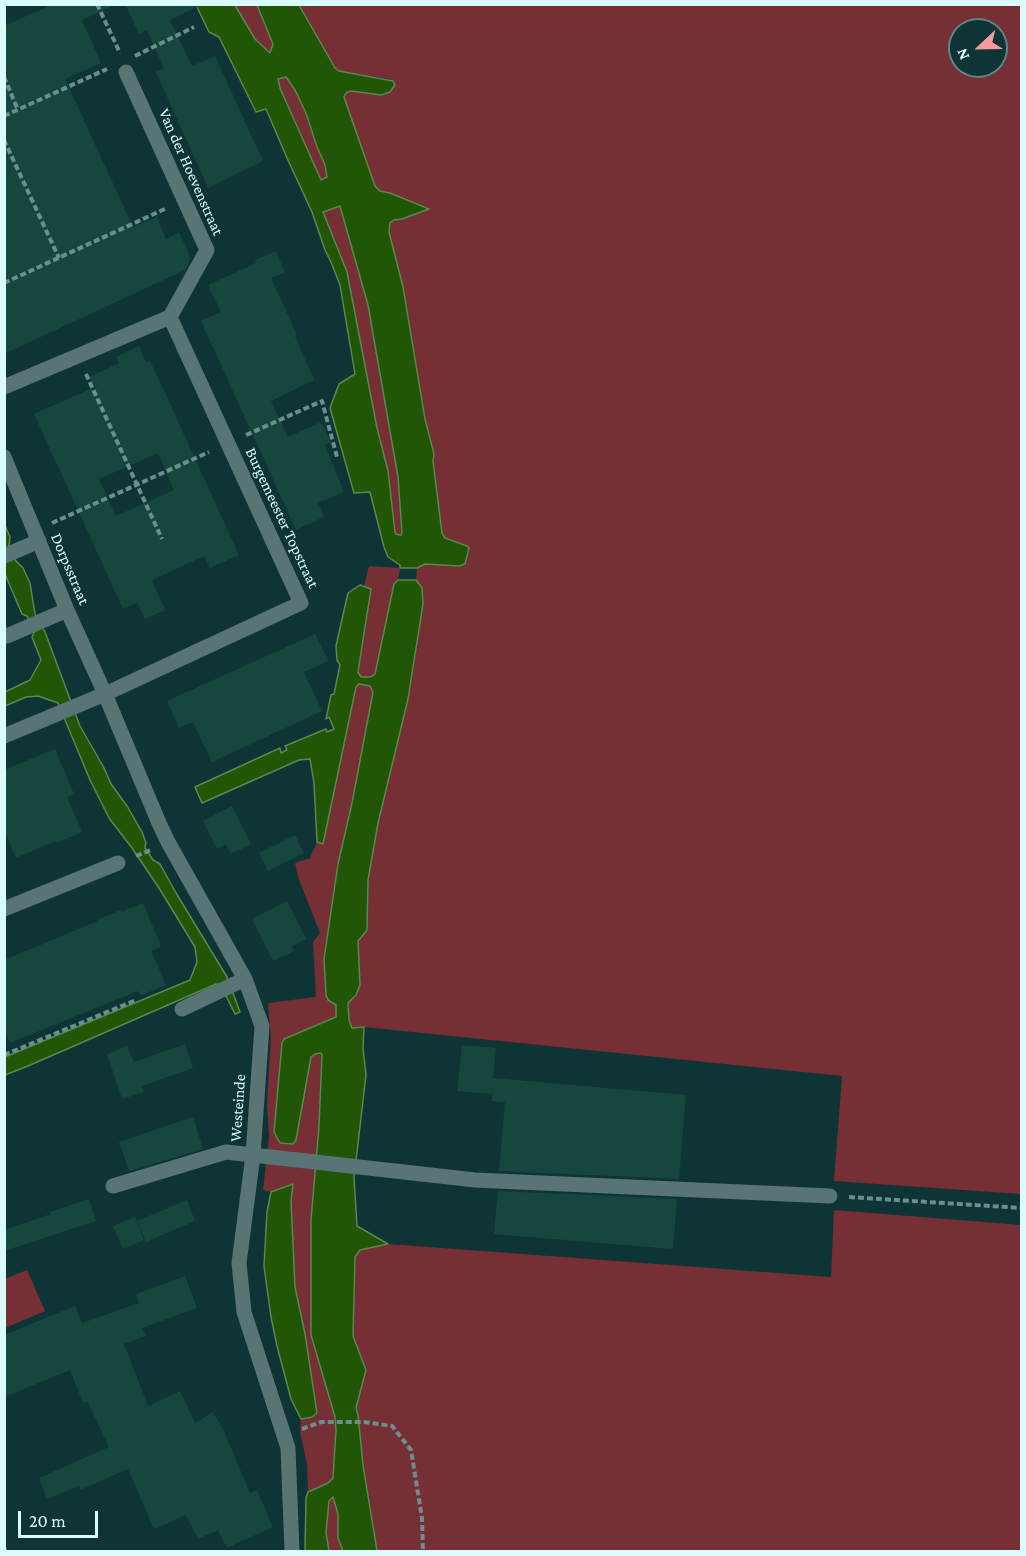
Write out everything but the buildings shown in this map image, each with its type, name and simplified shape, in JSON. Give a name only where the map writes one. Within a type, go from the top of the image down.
[{"type":"street","name":"Van der Hoevenstraat","points":[[125,67],[207,249],[170,317]]},
{"type":"street","points":[[4,387],[170,317]]},
{"type":"street","name":"Burgemeester Topstraat","points":[[105,694],[301,603],[170,317]]},
{"type":"street","name":"Dorpsstraat","points":[[4,457],[105,694]]},
{"type":"street","points":[[9,554],[37,536]]},
{"type":"street","points":[[7,636],[68,610]]},
{"type":"street","points":[[4,736],[105,694]]},
{"type":"street","name":"Westeinde","points":[[105,694],[168,842],[233,985],[262,1026],[253,1155],[239,1263],[244,1312],[288,1448],[292,1551]]},
{"type":"street","points":[[4,909],[125,860]]},
{"type":"street","points":[[182,1009],[233,985]]},
{"type":"street","points":[[113,1186],[226,1152],[475,1180],[830,1196]]},
{"type":"path","points":[[97,4],[125,67]]},
{"type":"path","points":[[4,116],[125,67],[194,27]]},
{"type":"path","points":[[4,77],[18,110]]},
{"type":"path","points":[[4,140],[59,258]]},
{"type":"path","points":[[4,283],[184,200]]},
{"type":"path","points":[[78,356],[162,539]]},
{"type":"path","points":[[37,536],[137,484],[322,401],[337,457]]},
{"type":"path","points":[[125,860],[154,848]]},
{"type":"path","points":[[4,1055],[136,1000]]},
{"type":"path","points":[[830,1196],[1022,1208]]},
{"type":"path","points":[[321,1422],[364,1422],[392,1426],[411,1450],[422,1518],[423,1551]]},
{"type":"shaded area","points":[[196,5],[235,5],[255,39],[270,53],[273,44],[257,5],[299,5],[335,68],[339,71],[393,81],[395,85],[390,92],[381,95],[351,91],[344,97],[375,186],[380,191],[429,209],[394,220],[390,223],[389,232],[403,287],[425,419],[434,454],[442,533],[445,538],[469,548],[465,564],[459,566],[425,564],[417,568],[400,568],[400,565],[388,557],[384,547],[370,492],[354,493],[330,408],[339,384],[355,374],[340,285],[312,212],[266,109],[256,112],[219,37],[209,32]],"holes":[[[286,77],[306,113],[325,165],[327,177],[321,180],[280,88],[278,79]],[[340,206],[368,305],[398,477],[401,535],[395,532],[388,471],[377,428],[347,272],[323,212]]]},
{"type":"shaded area","points":[[235,5],[257,5],[273,44],[271,53],[255,39]]},
{"type":"shaded area","points":[[299,5],[1021,5],[1021,1194],[834,1181],[842,1076],[364,1027],[352,1028],[348,1003],[356,995],[360,985],[358,941],[367,930],[368,880],[378,823],[408,699],[423,604],[416,580],[417,568],[425,564],[459,566],[465,564],[469,548],[445,538],[442,533],[434,454],[425,419],[403,287],[389,232],[390,223],[394,219],[402,219],[390,193],[380,191],[375,186],[344,97],[351,91],[381,95],[394,85],[393,81],[339,71],[335,68]]},
{"type":"shaded area","points":[[286,77],[306,113],[325,165],[327,177],[320,180],[280,88],[278,79]]},
{"type":"shaded area","points":[[340,206],[368,305],[398,477],[401,535],[395,532],[388,471],[377,428],[347,272],[323,212]]},
{"type":"shaded area","points":[[4,523],[10,537],[9,546],[30,583],[35,614],[45,632],[80,726],[111,784],[142,832],[146,843],[145,848],[153,860],[160,864],[227,977],[240,1012],[235,1014],[220,984],[216,984],[5,1075],[5,1057],[190,980],[197,962],[195,947],[159,888],[109,818],[90,780],[58,703],[38,696],[26,697],[5,706],[5,692],[30,680],[41,660],[27,616],[22,614],[5,574]]},
{"type":"shaded area","points":[[369,566],[400,568],[398,580],[394,584],[375,675],[361,677],[358,672],[371,590],[364,586]]},
{"type":"shaded area","points":[[398,580],[416,580],[422,588],[423,604],[408,699],[378,823],[368,880],[367,930],[358,941],[360,985],[356,995],[348,1003],[352,1028],[364,1027],[363,1048],[366,1075],[354,1178],[357,1226],[388,1244],[360,1250],[355,1257],[353,1336],[366,1370],[356,1408],[377,1551],[343,1551],[338,1538],[338,1514],[333,1497],[329,1501],[326,1533],[329,1551],[305,1551],[306,1498],[308,1492],[328,1483],[333,1478],[336,1430],[335,1417],[311,1335],[311,1220],[319,1126],[321,1053],[311,1057],[296,1140],[293,1144],[280,1143],[274,1132],[284,1039],[336,1017],[336,1005],[328,1000],[326,995],[324,959],[338,864],[373,692],[370,686],[359,684],[356,687],[323,844],[317,842],[314,783],[310,759],[299,760],[202,803],[195,787],[280,748],[281,753],[287,750],[285,746],[326,729],[327,732],[334,729],[329,717],[326,719],[340,665],[337,660],[336,646],[348,593],[360,585],[371,589],[358,672],[361,677],[371,677],[375,674],[394,584]]},
{"type":"shaded area","points":[[359,684],[370,686],[373,692],[338,864],[324,959],[326,995],[328,1000],[336,1005],[336,1017],[284,1039],[274,1132],[296,1140],[311,1057],[321,1053],[319,1126],[311,1220],[311,1335],[335,1417],[336,1430],[333,1478],[328,1483],[308,1492],[307,1464],[300,1432],[301,1419],[312,1417],[305,1334],[295,1287],[291,1201],[293,1184],[271,1192],[263,1190],[269,1136],[267,1104],[271,1038],[268,1003],[316,997],[313,942],[320,933],[298,877],[295,863],[310,858],[317,842],[323,843],[356,687]]},
{"type":"shaded area","points":[[293,1184],[291,1201],[295,1287],[317,1413],[312,1417],[301,1419],[291,1399],[277,1346],[264,1266],[267,1212],[271,1192]]},
{"type":"shaded area","points":[[834,1210],[1021,1225],[1021,1551],[377,1551],[356,1408],[366,1370],[353,1336],[355,1257],[360,1250],[388,1244],[831,1277]]},
{"type":"shaded area","points":[[27,1270],[45,1311],[5,1328],[5,1279]]},
{"type":"shaded area","points":[[331,1497],[333,1497],[338,1514],[338,1538],[343,1551],[329,1552],[326,1533]]}]
